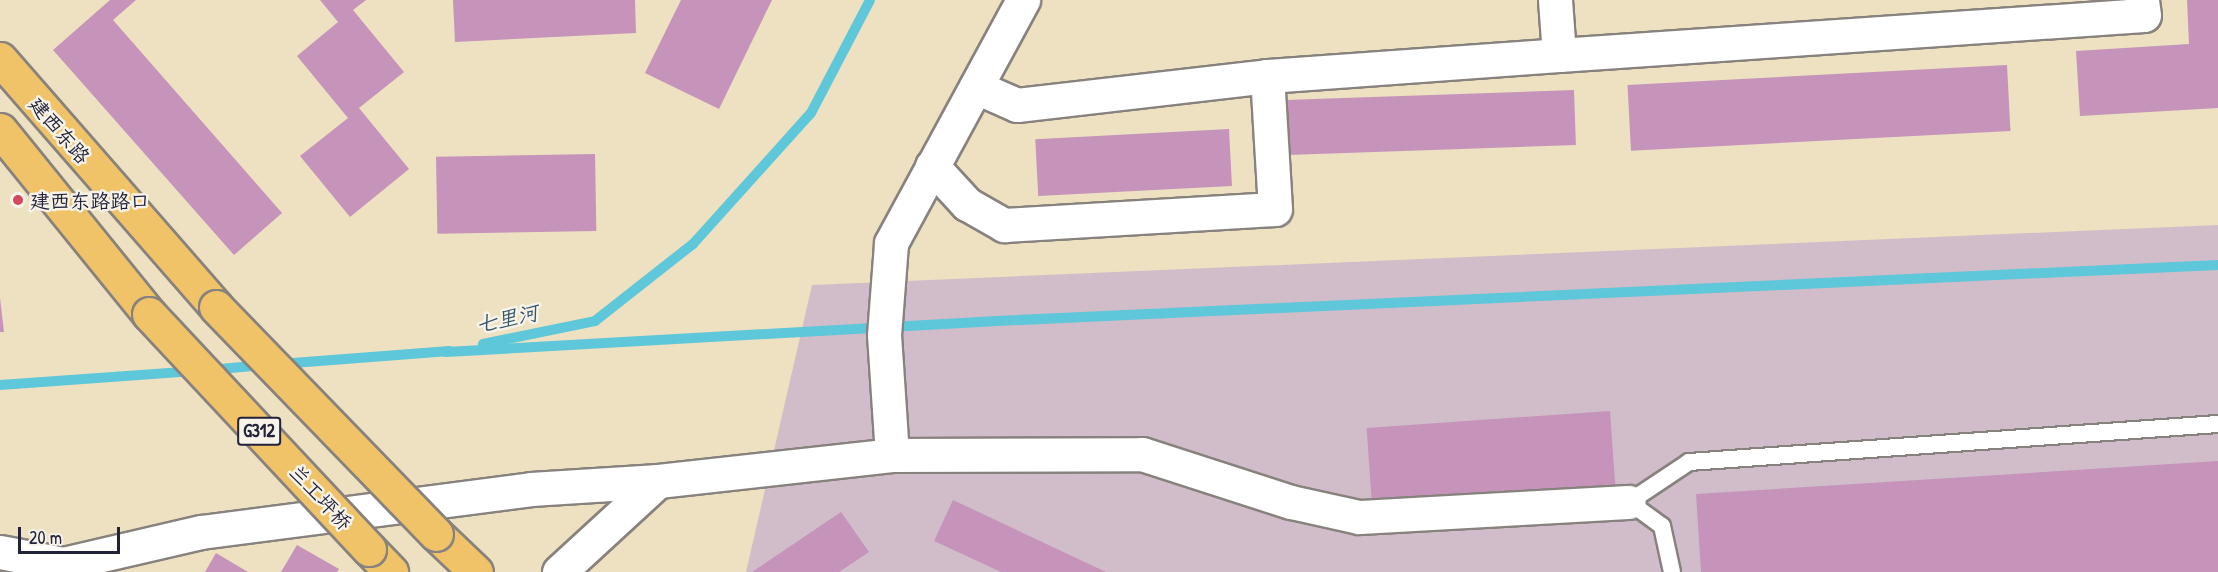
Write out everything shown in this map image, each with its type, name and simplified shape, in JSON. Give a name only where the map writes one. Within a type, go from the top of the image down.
[{"type":"highway","name":"建西东路","points":[[0,59],[216,308],[436,534],[476,572]]},
{"type":"highway","name":"兰工坪桥","points":[[0,130],[150,314],[391,572]]},
{"type":"street","points":[[891,440],[884,334],[891,243],[1023,0]]},
{"type":"street","points":[[1555,0],[1559,55]]},
{"type":"street","points":[[976,87],[1017,105],[1267,76],[2144,15],[2142,0]]},
{"type":"street","points":[[932,166],[967,204],[1004,225],[1275,209],[1267,76]]},
{"type":"street","points":[[0,552],[72,568],[201,532],[531,489],[658,481],[891,440],[1142,454],[1291,502],[1359,517],[1629,502]]},
{"type":"street","points":[[559,572],[658,481]]},
{"type":"lane","points":[[1672,572],[1662,526],[1629,502],[1689,462],[2218,424]]},
{"type":"shaded area","points":[[2218,225],[2218,572],[746,572],[812,285]]},
{"type":"building","points":[[110,0],[136,0],[113,20],[282,213],[234,255],[53,50]]},
{"type":"building","points":[[320,0],[366,0],[353,10],[404,72],[359,108],[409,169],[350,217],[300,156],[348,118],[297,56],[338,22]]},
{"type":"building","points":[[453,0],[635,0],[636,33],[455,42]]},
{"type":"building","points":[[681,0],[772,0],[719,109],[645,73]]},
{"type":"building","points":[[2187,0],[2218,0],[2218,108],[2080,116],[2076,51],[2189,44]]},
{"type":"building","points":[[2007,65],[2010,131],[1631,151],[1628,85]]},
{"type":"building","points":[[1574,90],[1576,145],[1280,155],[1278,100]]},
{"type":"building","points":[[1229,129],[1232,186],[1038,196],[1035,139]]},
{"type":"building","points":[[595,154],[596,231],[437,234],[436,157]]},
{"type":"building","points":[[0,298],[4,332],[0,332]]},
{"type":"building","points":[[1610,411],[1616,491],[1372,508],[1367,428]]},
{"type":"building","points":[[2218,461],[2218,572],[1701,572],[1696,494]]},
{"type":"building","points":[[953,500],[1106,572],[1001,572],[934,541]]},
{"type":"building","points":[[841,512],[869,552],[839,572],[752,572]]},
{"type":"building","points":[[297,545],[339,569],[337,572],[281,572]]},
{"type":"building","points":[[216,553],[248,572],[205,572]]},
{"type":"waterway","name":"七里河","points":[[483,344],[595,321],[693,244],[811,113],[870,0]]},
{"type":"waterway","points":[[446,352],[997,321],[2218,265]]},
{"type":"waterway","name":"七里河","points":[[280,364],[450,351]]},
{"type":"waterway","name":"七里河","points":[[208,370],[265,365]]},
{"type":"waterway","name":"七里河","points":[[0,385],[193,371]]},
{"type":"place","name":"建西东路路口","points":[[18,200]]}]
